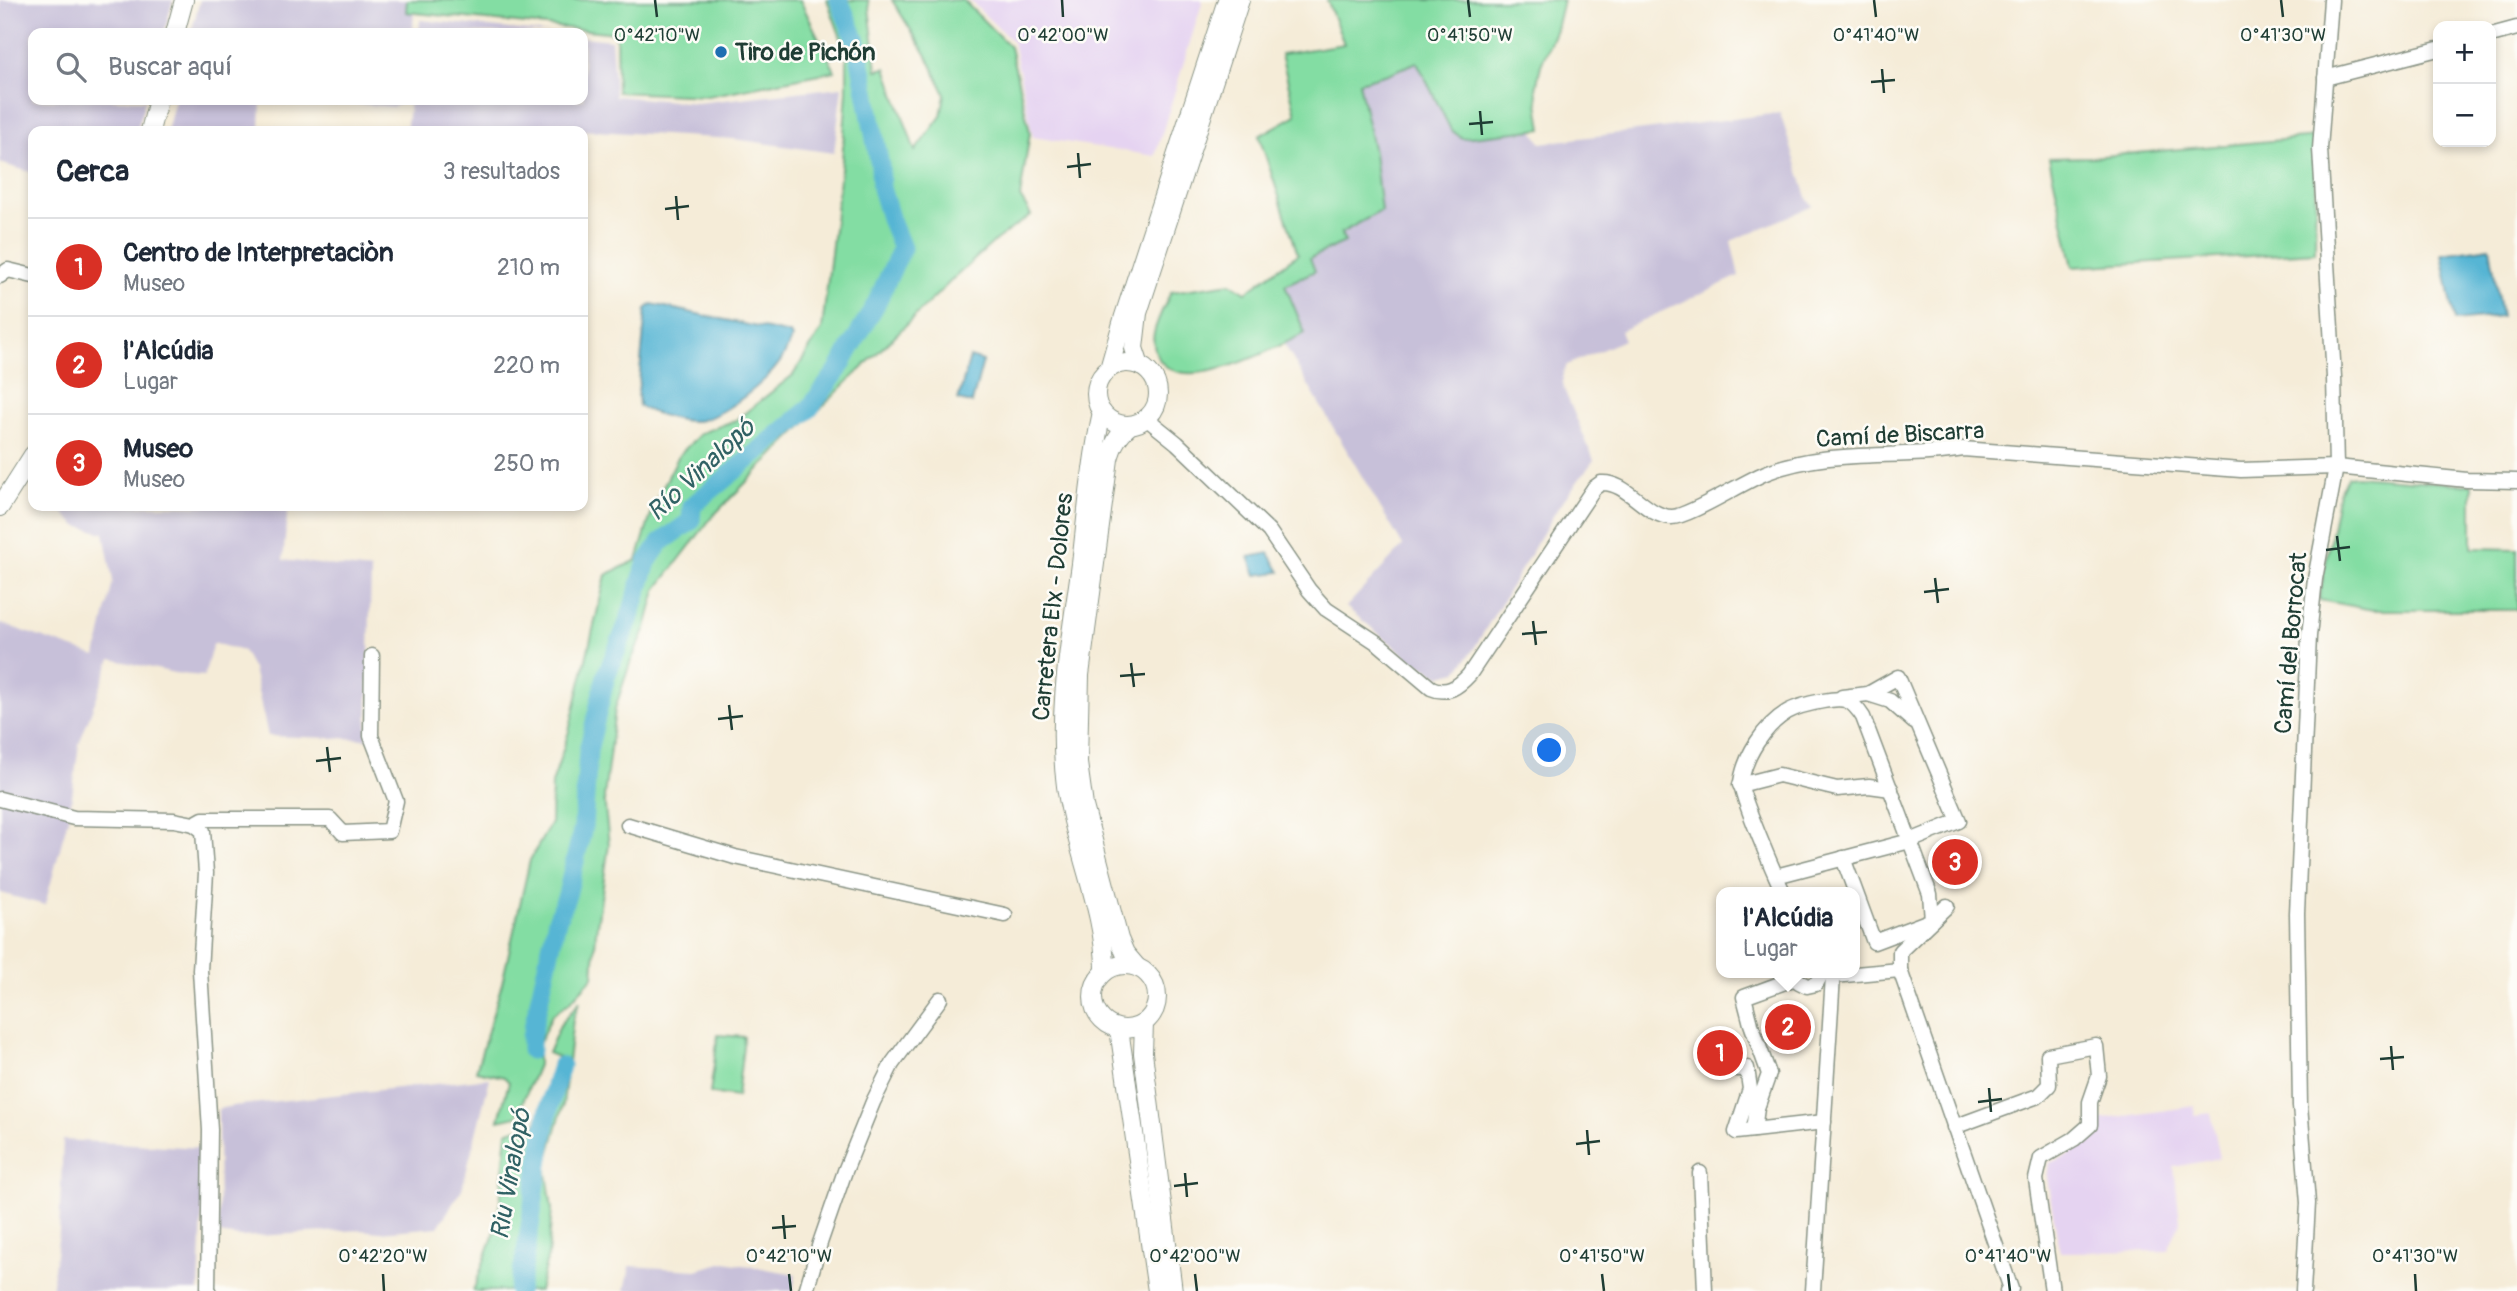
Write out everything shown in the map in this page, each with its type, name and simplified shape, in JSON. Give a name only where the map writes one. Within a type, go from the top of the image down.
[{"type":"main road","points":[[177,28],[184,0]]},
{"type":"main road","points":[[187,28],[194,0]]},
{"type":"main road","points":[[1109,369],[1227,0]]},
{"type":"main road","points":[[1140,366],[1134,348],[1138,313],[1240,0]]},
{"type":"main road","points":[[151,126],[157,105]]},
{"type":"main road","points":[[162,126],[168,105]]},
{"type":"main road","points":[[1121,364],[1140,366],[1149,372],[1157,387],[1156,404],[1138,421],[1114,422],[1102,412],[1096,394],[1102,376],[1109,369],[1121,364]]},
{"type":"main road","name":"Carretera Elx - Dolores","points":[[1102,412],[1069,654],[1063,704],[1063,735],[1069,802],[1103,944],[1105,972]]},
{"type":"main road","name":"Carretera Elx - Dolores","points":[[1137,967],[1125,953],[1119,939],[1101,875],[1080,785],[1078,726],[1080,676],[1109,459],[1119,433],[1138,421]]},
{"type":"main road","points":[[0,507],[28,463]]},
{"type":"main road","points":[[1117,966],[1137,967],[1149,976],[1157,991],[1155,1010],[1144,1023],[1132,1029],[1119,1029],[1103,1022],[1093,1005],[1094,988],[1105,972],[1117,966]]},
{"type":"main road","points":[[1144,1023],[1143,1053],[1173,1291]]},
{"type":"main road","points":[[1119,1029],[1157,1291]]},
{"type":"street","name":"Camí del Borrocat","points":[[2303,1291],[2308,1203],[2300,1106],[2297,913],[2309,636],[2315,579],[2336,467],[2334,377],[2320,149],[2330,0]]},
{"type":"street","points":[[2496,34],[2517,28]]},
{"type":"street","points":[[2325,78],[2433,50]]},
{"type":"street","points":[[0,276],[8,270],[28,275]]},
{"type":"street","name":"Camí de Biscarra","points":[[1138,421],[1177,443],[1269,531],[1309,590],[1326,609],[1379,644],[1431,688],[1441,691],[1455,687],[1469,675],[1594,488],[1601,483],[1614,485],[1657,513],[1671,517],[1686,514],[1769,471],[1843,456],[1923,454],[1963,449],[2241,470],[2336,467],[2467,480],[2517,481]]},
{"type":"street","points":[[194,824],[203,819],[330,819],[342,833],[389,831],[396,801],[371,736],[372,656]]},
{"type":"street","points":[[1776,876],[1910,842],[1959,821],[1898,677],[1868,694],[1813,703],[1787,712],[1765,731],[1748,757],[1740,785],[1776,876],[1781,887]]},
{"type":"street","points":[[1868,694],[1890,701],[1919,727]]},
{"type":"street","points":[[1840,698],[1855,705],[1863,717],[1930,894],[1932,920]]},
{"type":"street","points":[[1740,785],[1779,775],[1837,789],[1869,786],[1891,789]]},
{"type":"street","points":[[0,799],[74,818],[174,820],[194,824],[203,831],[206,873],[200,970],[210,1130],[208,1291]]},
{"type":"street","points":[[628,825],[735,857],[1005,915]]},
{"type":"street","points":[[1843,858],[1854,887]]},
{"type":"street","points":[[1860,904],[1874,942],[1932,920]]},
{"type":"street","points":[[1947,906],[1900,951],[1899,970],[2010,1290]]},
{"type":"street","points":[[1860,973],[1899,970]]},
{"type":"street","points":[[1754,1130],[1757,1108],[1769,1073],[1744,997],[1791,978]]},
{"type":"street","points":[[1798,978],[1807,986],[1816,984],[1823,978]]},
{"type":"street","points":[[1813,1291],[1824,1122],[1825,978]]},
{"type":"street","points":[[806,1291],[836,1195],[873,1102],[892,1064],[940,999]]},
{"type":"street","points":[[1954,1127],[2038,1096],[2049,1085],[2048,1055],[2095,1046],[2099,1076],[2090,1102],[2090,1125],[2074,1139],[2042,1158],[2036,1179],[2052,1291]]},
{"type":"street","points":[[1737,1069],[1747,1068],[1750,1089],[1736,1132],[1824,1122]]},
{"type":"street","points":[[1700,1173],[1705,1291]]},
{"type":"shaded area","points":[[0,0],[173,0],[165,28],[28,28],[28,105],[144,105],[138,126],[28,126],[28,171],[0,163]]},
{"type":"shaded area","points":[[200,0],[414,0],[413,28],[192,28]]},
{"type":"shaded area","points":[[969,0],[1203,0],[1155,156],[1033,137],[1013,42]]},
{"type":"shaded area","points":[[420,20],[499,28],[419,28]]},
{"type":"shaded area","points":[[588,38],[611,40],[615,96],[697,103],[842,87],[834,153],[734,139],[588,131],[588,126],[407,126],[409,105],[588,105]]},
{"type":"shaded area","points":[[1417,62],[1451,130],[1533,130],[1541,143],[1780,113],[1808,200],[1813,206],[1731,241],[1739,276],[1620,331],[1624,340],[1567,365],[1563,373],[1563,387],[1594,460],[1559,506],[1473,650],[1457,672],[1441,676],[1410,659],[1346,607],[1403,546],[1284,344],[1305,333],[1285,285],[1314,271],[1309,258],[1345,242],[1340,233],[1381,211],[1374,153],[1359,82]]},
{"type":"shaded area","points":[[174,105],[261,105],[260,126],[168,126]]},
{"type":"shaded area","points":[[61,511],[288,511],[283,560],[371,570],[367,739],[268,736],[253,669],[243,651],[213,643],[204,676],[179,674],[111,659],[79,744],[70,811],[45,905],[0,893],[0,623],[96,656],[113,581],[104,533],[77,526]]},
{"type":"shaded area","points":[[490,1078],[462,1189],[438,1227],[240,1237],[219,1234],[218,1109]]},
{"type":"shaded area","points":[[2195,1106],[2194,1115],[2211,1113],[2220,1158],[2174,1167],[2180,1222],[2168,1251],[2060,1252],[2047,1178],[2049,1163],[2071,1154],[2095,1133],[2099,1120]]},
{"type":"shaded area","points":[[63,1140],[202,1148],[204,1160],[199,1291],[51,1291],[59,1232]]},
{"type":"shaded area","points":[[725,1262],[796,1274],[793,1291],[625,1291],[630,1266],[696,1270]]},
{"type":"green space","name":"Tiro de Pichón","points":[[407,0],[800,0],[835,71],[708,96],[617,92],[616,33],[588,30],[588,28],[406,12]]},
{"type":"green space","points":[[827,0],[868,0],[877,70],[886,68],[915,151],[941,116],[945,94],[926,54],[892,0],[963,0],[1010,47],[1030,132],[1020,197],[1031,215],[997,239],[953,279],[783,445],[712,517],[656,590],[646,628],[630,663],[615,709],[604,797],[609,845],[596,932],[593,977],[569,1003],[552,1015],[538,1046],[538,1065],[517,1116],[499,1120],[509,1082],[504,1077],[476,1071],[502,983],[530,860],[551,823],[552,784],[569,731],[606,575],[637,560],[654,505],[679,455],[701,433],[736,420],[793,375],[822,329],[842,161],[847,91],[847,54]]},
{"type":"green space","points":[[1327,0],[1563,0],[1536,88],[1542,129],[1462,138],[1451,130],[1417,62],[1359,82],[1374,153],[1381,211],[1341,233],[1345,242],[1310,258],[1315,271],[1285,285],[1305,333],[1231,366],[1188,373],[1171,369],[1159,359],[1153,339],[1171,292],[1231,283],[1246,292],[1298,254],[1259,136],[1296,115],[1281,54],[1344,44]]},
{"type":"green space","points":[[2316,137],[2315,252],[2073,267],[2049,158],[2092,157]]},
{"type":"green space","points":[[2348,477],[2472,485],[2472,548],[2517,549],[2517,610],[2373,610],[2319,600],[2339,491]]},
{"type":"green space","points":[[580,1001],[573,1019],[563,1105],[546,1166],[552,1209],[548,1255],[539,1291],[473,1291],[498,1223],[507,1132],[517,1128],[528,1131],[536,1124],[560,1058],[548,1053],[560,1025]]},
{"type":"green space","points":[[718,1035],[744,1037],[737,1097],[710,1093]]},
{"type":"water","points":[[2490,247],[2501,316],[2455,321],[2442,254]]},
{"type":"water","points":[[652,304],[790,334],[792,338],[782,359],[773,370],[734,404],[702,420],[670,418],[639,406],[646,309]]},
{"type":"water","points":[[970,357],[983,361],[972,403],[958,400]]},
{"type":"water","points":[[1269,553],[1280,572],[1256,575],[1249,557]]},
{"type":"waterway","name":"Río Vinalopó","points":[[531,1050],[531,1037],[557,920],[567,895],[583,827],[588,751],[606,676],[629,620],[647,562],[660,543],[691,521],[692,506],[809,409],[838,370],[876,304],[902,248],[881,188],[880,166],[857,43],[839,0]]},
{"type":"waterway","name":"Riu Vinalopó","points":[[518,1291],[546,1122],[561,1066]]},
{"type":"place","name":"Tiro de Pichón","points":[[721,52]]},
{"type":"place","name":"Museo","points":[[1955,862]]},
{"type":"place","name":"l'Alcúdia","points":[[1788,1027]]},
{"type":"place","name":"Centro de Interpretaciòn","points":[[1720,1053]]}]
